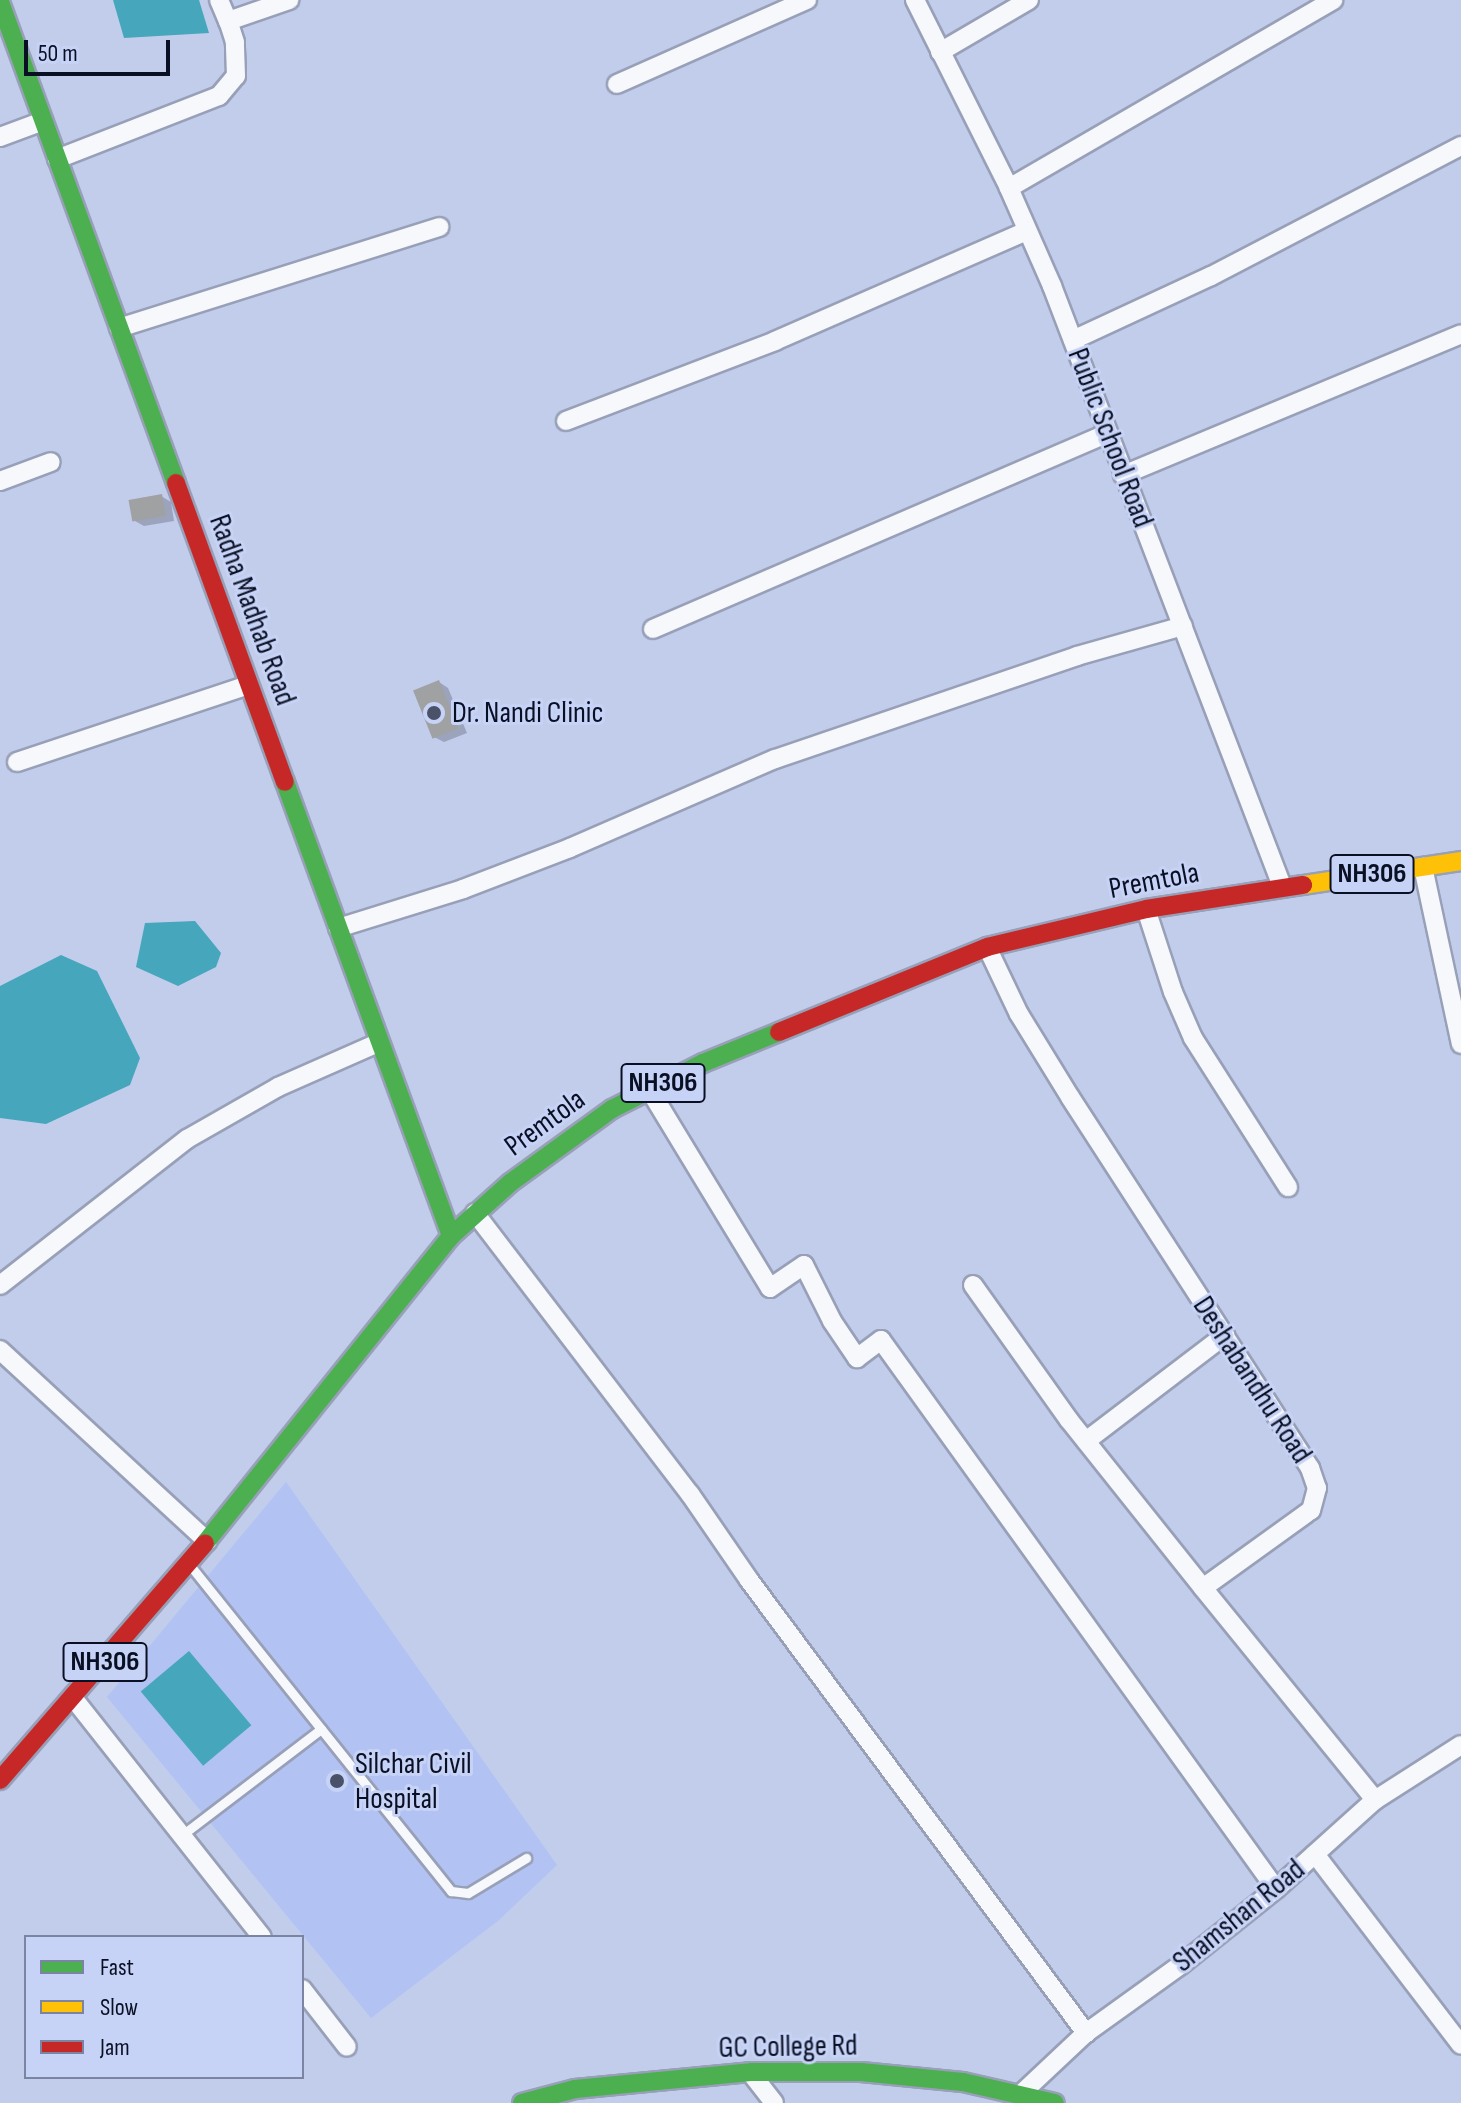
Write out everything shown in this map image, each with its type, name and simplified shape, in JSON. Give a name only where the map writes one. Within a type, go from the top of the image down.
[{"type":"main road","name":"Radha Madhab Road","points":[[0,2],[5,30],[43,121],[451,1236]]},
{"type":"main road","name":"NH306","points":[[1282,886],[1461,861]]},
{"type":"main road","name":"Premtola","points":[[207,1541],[451,1236],[510,1183],[612,1109],[649,1089],[788,1027],[987,947],[1146,909],[1282,886]]},
{"type":"main road","name":"NH306","points":[[0,1780],[74,1699],[207,1541]]},
{"type":"main road","name":"GC College Rd","points":[[522,2103],[575,2089],[750,2072],[861,2072],[963,2082],[1022,2093],[1055,2103]]},
{"type":"street","points":[[57,159],[164,119],[219,96],[229,88],[237,63],[228,21],[219,0]]},
{"type":"street","points":[[228,21],[289,0]]},
{"type":"street","points":[[617,84],[807,0]]},
{"type":"street","name":"Public School Road","points":[[915,0],[1009,188],[1073,340],[1106,434],[1282,886]]},
{"type":"street","points":[[940,52],[1029,0]]},
{"type":"street","points":[[1009,188],[1333,0]]},
{"type":"street","points":[[0,137],[43,121]]},
{"type":"street","points":[[1073,340],[1211,276],[1461,146]]},
{"type":"street","points":[[119,328],[439,227]]},
{"type":"street","points":[[566,421],[775,341],[1027,231]]},
{"type":"street","points":[[1123,475],[1461,334]]},
{"type":"street","points":[[653,629],[1106,434]]},
{"type":"street","points":[[0,481],[51,462]]},
{"type":"street","points":[[338,928],[463,889],[557,853],[790,753],[1062,661],[1183,626]]},
{"type":"street","points":[[17,762],[249,685]]},
{"type":"street","points":[[1423,867],[1461,1044]]},
{"type":"street","points":[[1146,909],[1173,992],[1193,1038],[1288,1187]]},
{"type":"street","name":"Deshabandhu Road","points":[[987,947],[1026,1026],[1310,1468],[1316,1500],[1302,1519],[1203,1588]]},
{"type":"street","points":[[0,1285],[187,1139],[278,1087],[380,1042]]},
{"type":"street","points":[[649,1089],[770,1288],[804,1265],[832,1321],[857,1358],[881,1340],[1276,1889]]},
{"type":"street","points":[[475,1213],[690,1494],[749,1580],[1086,2033]]},
{"type":"street","points":[[973,1285],[1086,1441],[1375,1800]]},
{"type":"street","points":[[1086,1441],[1225,1335]]},
{"type":"street","points":[[0,1350],[207,1541]]},
{"type":"street","points":[[74,1699],[260,1935]]},
{"type":"street","name":"Shamshan Road","points":[[1022,2093],[1086,2033],[1182,1964],[1276,1889],[1375,1800],[1461,1745]]},
{"type":"street","points":[[1315,1854],[1461,2045]]},
{"type":"street","points":[[304,1992],[347,2047]]},
{"type":"street","points":[[750,2072],[774,2103]]},
{"type":"lane","points":[[188,1564],[451,1891],[468,1893],[526,1858]]},
{"type":"lane","points":[[182,1835],[321,1729]]},
{"type":"shaded area","points":[[113,0],[199,0],[209,33],[124,38]]},
{"type":"shaded area","points":[[195,921],[221,953],[216,967],[178,986],[136,967],[145,923]]},
{"type":"shaded area","points":[[61,955],[97,971],[140,1058],[130,1085],[46,1124],[0,1118],[0,986]]},
{"type":"shaded area","name":"Silchar Civil Hospital","points":[[286,1482],[557,1865],[499,1920],[371,2018],[107,1697]]},
{"type":"shaded area","points":[[189,1651],[251,1725],[203,1766],[141,1691]]},
{"type":"building","points":[[162,494],[166,516],[132,522],[129,500]]},
{"type":"building","points":[[439,680],[458,728],[433,739],[413,690]]},
{"type":"traffic: fast","points":[[0,2],[176,483]]},
{"type":"traffic: fast","points":[[285,782],[451,1236]]},
{"type":"traffic: fast","points":[[205,1543],[451,1236],[510,1183],[612,1109],[703,1063],[779,1032]]},
{"type":"traffic: fast","points":[[522,2103],[575,2089],[750,2072],[861,2072],[963,2082],[1055,2103]]},
{"type":"traffic: slow","points":[[1303,885],[1461,861]]},
{"type":"traffic: jam","points":[[176,483],[285,782]]},
{"type":"traffic: jam","points":[[779,1032],[987,947],[1146,909],[1303,885]]},
{"type":"traffic: jam","points":[[0,1780],[205,1543]]},
{"type":"place","name":"Dr. Nandi Clinic","points":[[434,713]]},
{"type":"place","name":"Silchar Civil Hospital","points":[[337,1781]]}]
